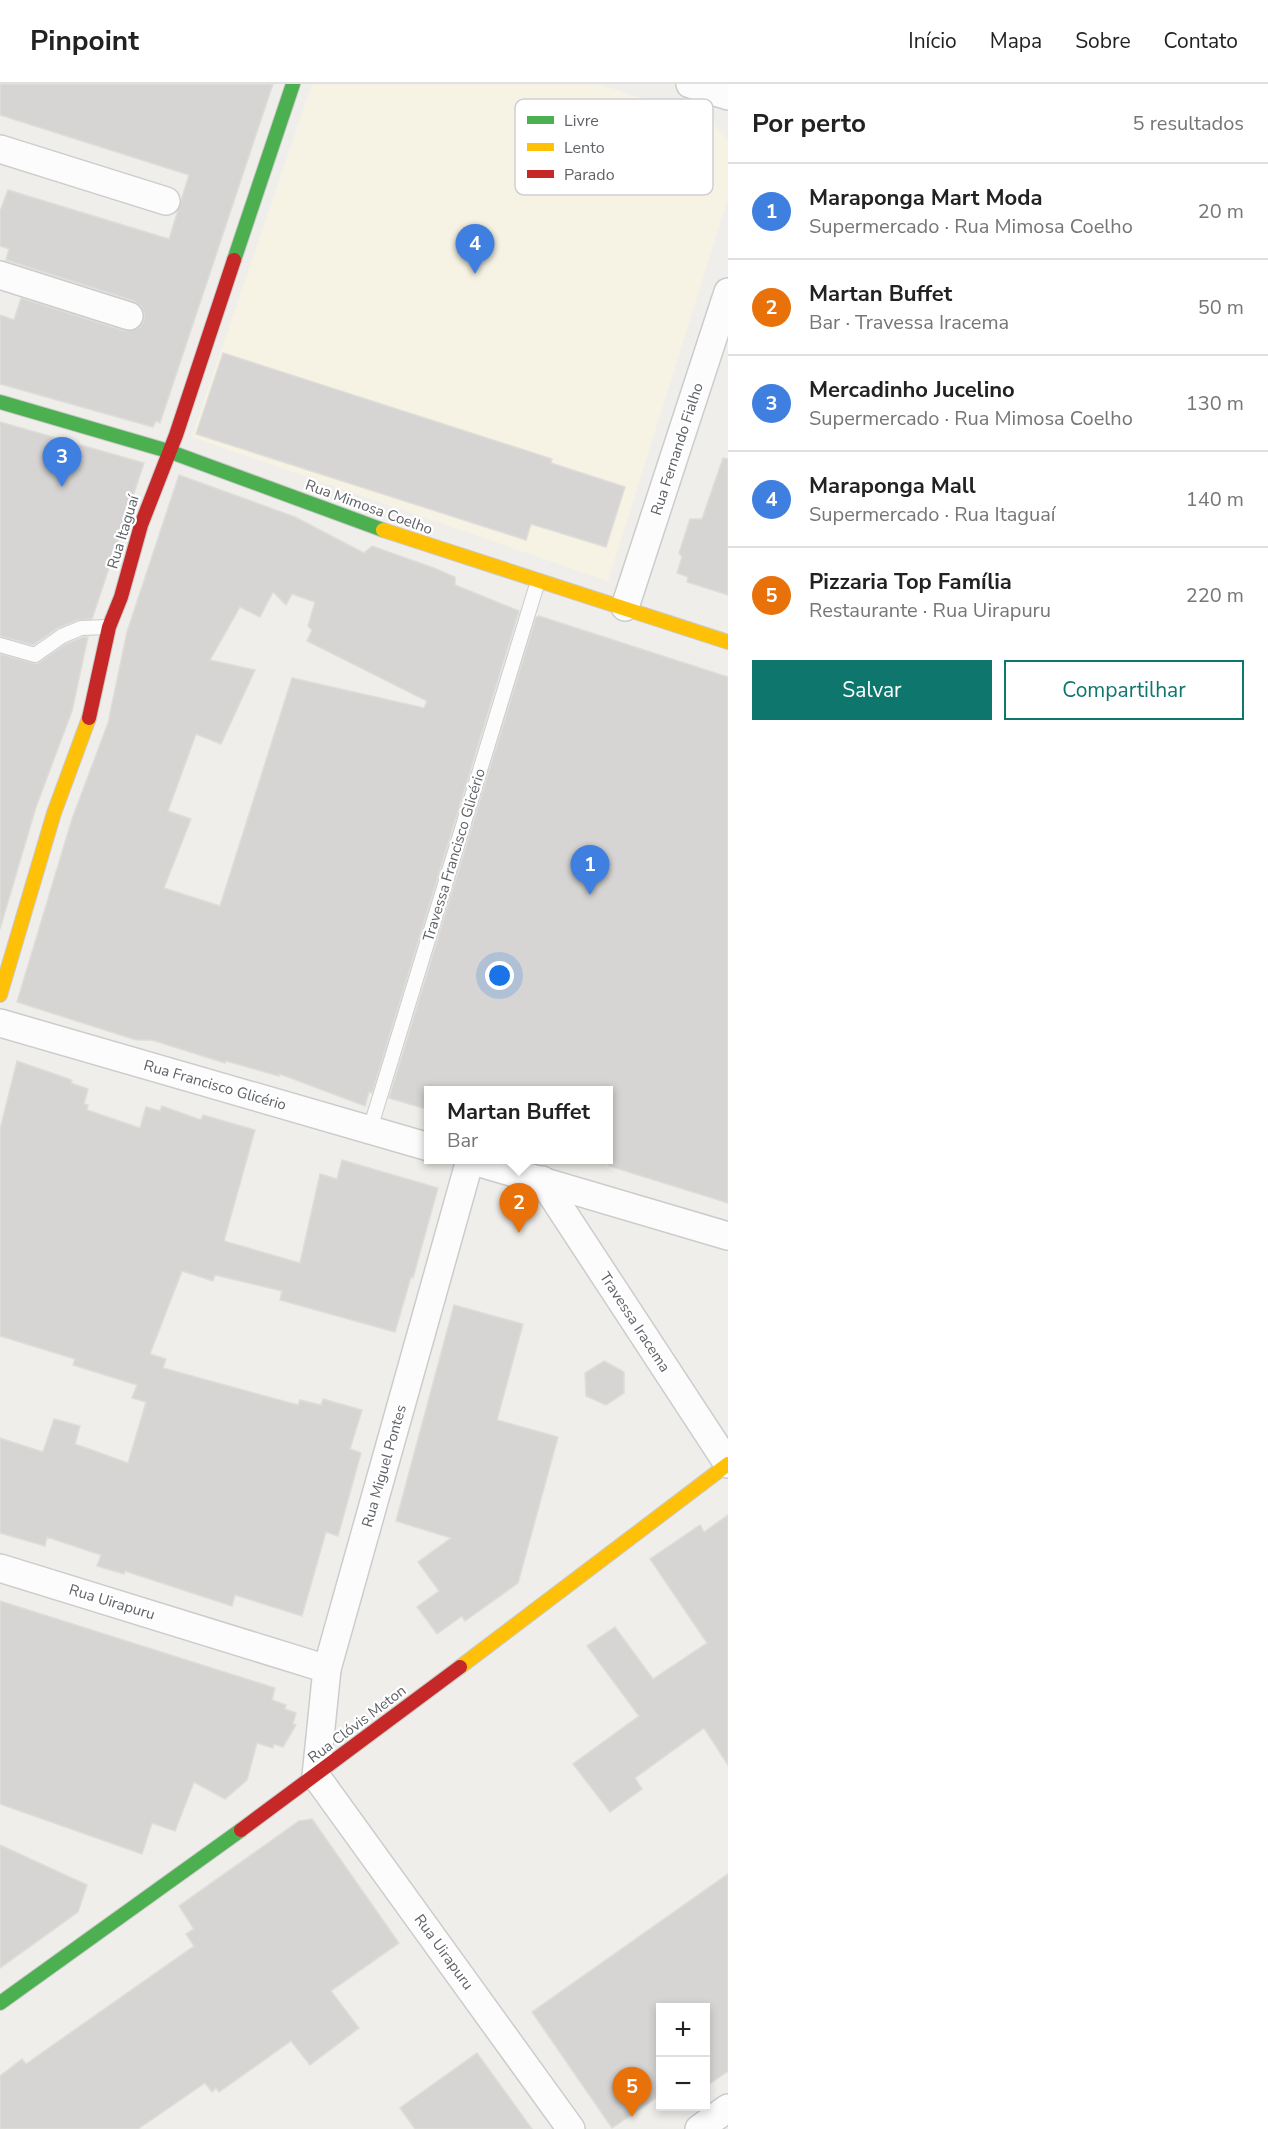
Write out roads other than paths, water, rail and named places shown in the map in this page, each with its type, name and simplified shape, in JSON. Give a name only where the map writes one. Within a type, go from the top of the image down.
[{"type":"street","name":"Rua Itaguaí","points":[[0,994],[54,813],[98,689],[109,627],[168,451],[176,435],[293,84]]},
{"type":"street","points":[[690,84],[728,96]]},
{"type":"street","points":[[0,150],[166,201]]},
{"type":"street","points":[[0,275],[129,316]]},
{"type":"street","name":"Rua Fernando Fialho","points":[[625,607],[728,292]]},
{"type":"street","name":"Rua Mimosa Coelho","points":[[0,402],[168,451],[439,550],[625,607],[728,642]]},
{"type":"street","name":"Rua Francisco Glicério","points":[[0,1023],[424,1145]]},
{"type":"street","name":"Rua Miguel Pontes","points":[[316,1776],[327,1669],[469,1164]]},
{"type":"street","points":[[484,1164],[728,1236]]},
{"type":"street","name":"Travessa Iracema","points":[[542,1180],[728,1464]]},
{"type":"street","name":"Rua Clóvis Meton","points":[[0,2003],[316,1776],[728,1464]]},
{"type":"street","name":"Rua Uirapuru","points":[[0,1568],[327,1669]]},
{"type":"street","name":"Rua Uirapuru","points":[[316,1776],[571,2129]]},
{"type":"street","points":[[699,2129],[728,2108]]},
{"type":"lane","name":"Travessa Francisco Glicério","points":[[370,1129],[538,581]]},
{"type":"lane","points":[[0,645],[35,655],[62,636],[81,628],[109,627]]},
{"type":"place","name":"Maraponga Mall","points":[[475,274]]},
{"type":"place","name":"Mercadinho Jucelino","points":[[62,487]]},
{"type":"place","name":"Maraponga Mart Moda","points":[[590,895]]},
{"type":"place","name":"Martan Buffet","points":[[519,1233]]},
{"type":"place","name":"Pizzaria Top Família","points":[[632,2117]]}]
